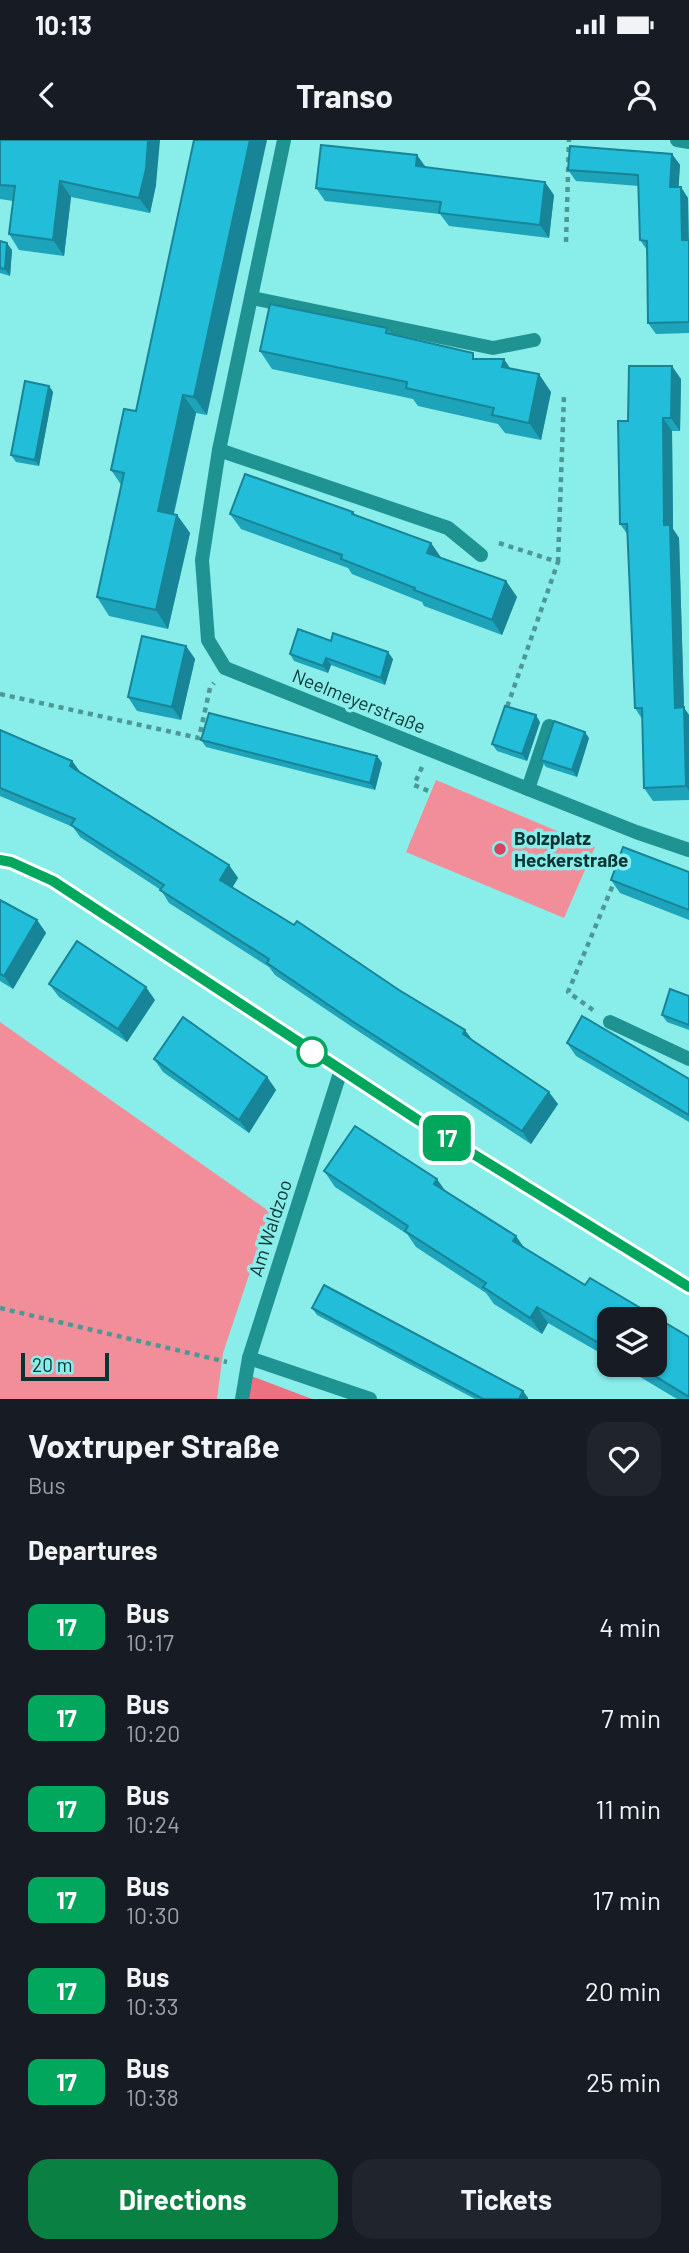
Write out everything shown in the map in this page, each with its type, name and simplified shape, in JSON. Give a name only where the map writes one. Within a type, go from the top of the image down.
[{"type":"street","points":[[225,668],[208,640],[202,560],[219,450],[284,140]]},
{"type":"street","points":[[677,140],[689,142]]},
{"type":"street","points":[[252,298],[493,348],[534,340]]},
{"type":"street","points":[[219,450],[448,528],[481,555]]},
{"type":"street","name":"Neelmeyerstraße","points":[[225,668],[689,850]]},
{"type":"street","points":[[528,789],[549,726]]},
{"type":"street","points":[[0,860],[11,862],[53,881],[341,1070],[689,1287]]},
{"type":"street","points":[[610,1022],[689,1059]]},
{"type":"street","name":"Am Waldzoo","points":[[242,1399],[248,1362],[341,1070]]},
{"type":"street","points":[[248,1362],[370,1399]]},
{"type":"path","points":[[566,242],[569,140]]},
{"type":"path","points":[[503,719],[558,562],[564,395]]},
{"type":"path","points":[[481,555],[497,543],[558,562]]},
{"type":"path","points":[[0,694],[198,738],[211,688],[225,668]]},
{"type":"path","points":[[429,750],[414,785],[431,792]]},
{"type":"path","points":[[610,1022],[568,992],[616,879]]},
{"type":"path","points":[[0,1308],[248,1362]]},
{"type":"shaded area","name":"Bolzplatz Heckerstraße","points":[[436,780],[595,847],[564,918],[406,852]]},
{"type":"shaded area","points":[[0,1022],[270,1212],[223,1353],[217,1399],[0,1399]]},
{"type":"shaded area","points":[[246,1374],[312,1399],[242,1399]]},
{"type":"building","points":[[0,140],[148,140],[146,169],[139,198],[60,181],[53,240],[9,234],[15,186],[0,185]]},
{"type":"building","points":[[194,140],[250,140],[194,397],[183,395],[158,511],[177,515],[156,610],[97,597],[124,473],[111,470],[124,409],[136,411]]},
{"type":"building","points":[[321,145],[417,155],[416,166],[545,182],[540,225],[439,213],[441,202],[316,188]]},
{"type":"building","points":[[570,146],[672,154],[670,187],[681,187],[682,240],[689,240],[689,322],[648,323],[647,241],[640,240],[638,175],[568,170]]},
{"type":"building","points":[[0,241],[7,243],[5,269],[0,268]]},
{"type":"building","points":[[270,304],[387,328],[386,333],[473,353],[473,359],[504,359],[502,367],[539,374],[529,423],[492,415],[494,408],[406,388],[407,382],[260,351]]},
{"type":"building","points":[[629,366],[672,366],[671,418],[663,418],[664,525],[670,525],[675,708],[684,707],[686,786],[644,788],[642,708],[635,708],[627,524],[620,524],[618,421],[628,421]]},
{"type":"building","points":[[25,381],[49,386],[35,460],[11,455]]},
{"type":"building","points":[[245,474],[431,543],[427,553],[506,581],[492,620],[341,559],[342,555],[230,514]]},
{"type":"building","points":[[298,629],[331,641],[333,633],[388,652],[381,678],[326,658],[323,666],[290,654]]},
{"type":"building","points":[[142,636],[186,646],[172,707],[128,697]]},
{"type":"building","points":[[505,706],[536,715],[522,754],[492,744]]},
{"type":"building","points":[[209,713],[377,756],[370,783],[201,740]]},
{"type":"building","points":[[554,721],[585,732],[572,770],[541,760]]},
{"type":"building","points":[[0,730],[72,761],[70,766],[229,865],[220,880],[294,925],[297,921],[399,990],[465,1030],[463,1034],[549,1092],[522,1131],[352,1021],[267,963],[269,959],[160,890],[164,885],[71,825],[75,819],[0,788]]},
{"type":"building","points":[[623,847],[689,872],[689,910],[611,880]]},
{"type":"building","points":[[0,900],[37,920],[4,976],[0,974]]},
{"type":"building","points":[[77,941],[146,987],[118,1029],[49,984]]},
{"type":"building","points":[[670,989],[689,996],[689,1025],[662,1015]]},
{"type":"building","points":[[582,1016],[689,1079],[689,1115],[567,1043]]},
{"type":"building","points":[[183,1017],[267,1077],[239,1120],[154,1059]]},
{"type":"building","points":[[355,1126],[437,1179],[434,1184],[516,1236],[513,1241],[585,1285],[590,1278],[639,1307],[597,1307],[597,1342],[537,1307],[530,1318],[483,1287],[486,1283],[405,1231],[408,1226],[324,1171]]},
{"type":"building","points":[[324,1285],[523,1391],[519,1399],[483,1399],[312,1308]]},
{"type":"building","points":[[667,1324],[689,1337],[689,1397],[656,1377],[667,1377]]},
{"type":"bus line","name":"17","points":[[0,860],[11,862],[53,881],[418,1120],[689,1287]]},
{"type":"place","name":"Bolzplatz Heckerstraße","points":[[500,849]]}]
